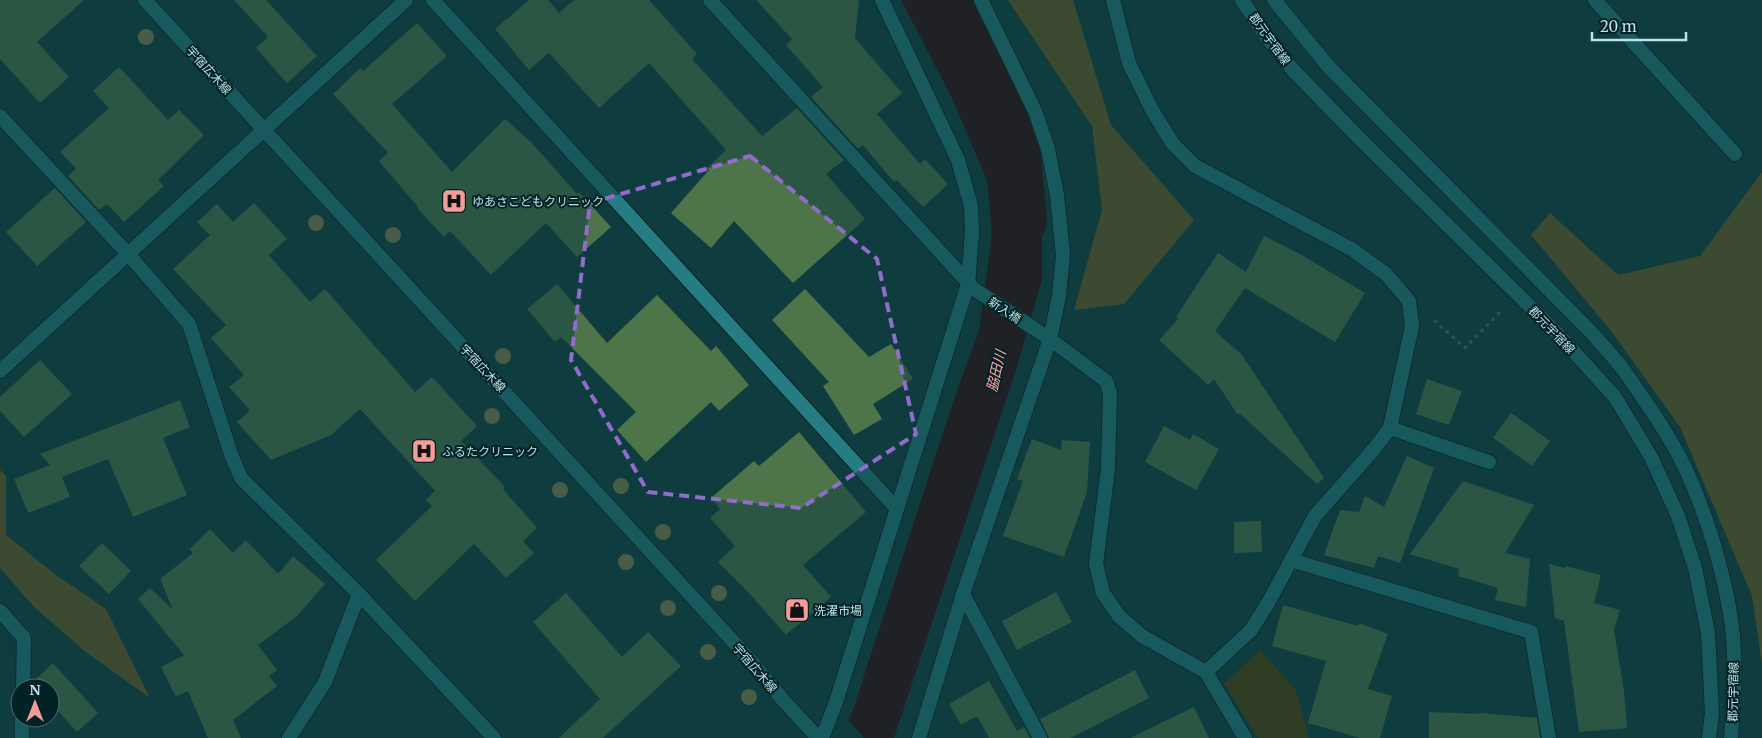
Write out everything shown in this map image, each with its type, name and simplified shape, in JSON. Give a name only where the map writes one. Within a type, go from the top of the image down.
[{"type":"street","name":"宇宿広木線","points":[[145,0],[751,661],[818,738]]},
{"type":"street","points":[[0,371],[406,0]]},
{"type":"street","points":[[433,0],[897,509]]},
{"type":"street","name":"新入橋","points":[[710,0],[971,287],[1050,339],[1106,381],[1110,393],[1108,469],[1096,564],[1103,593],[1119,616],[1142,636],[1206,672]]},
{"type":"street","points":[[822,738],[971,287],[971,206],[958,160],[882,0]]},
{"type":"street","points":[[918,738],[964,594],[1050,339],[1059,296],[1063,255],[1057,195],[1048,149],[1035,110],[981,0]]},
{"type":"street","points":[[1113,0],[1129,63],[1152,110],[1173,144],[1195,166],[1353,250],[1386,274],[1409,301],[1412,326],[1390,428],[1315,516],[1268,603],[1251,630],[1206,672],[1245,738]]},
{"type":"street","name":"郡元宇宿線","points":[[1242,0],[1266,36],[1293,70],[1554,331],[1615,398],[1655,466],[1678,516],[1695,568],[1708,633],[1711,696],[1709,738]]},
{"type":"street","name":"郡元宇宿線","points":[[1274,0],[1328,66],[1591,332],[1624,371],[1663,428],[1686,471],[1705,516],[1719,559],[1731,615],[1734,670],[1731,738]]},
{"type":"street","points":[[1595,0],[1735,154]]},
{"type":"street","points":[[0,116],[128,254],[189,324],[231,454],[241,478],[359,594],[494,738]]},
{"type":"street","points":[[1390,428],[1488,462]]},
{"type":"street","points":[[1291,560],[1532,632],[1549,738]]},
{"type":"street","points":[[290,738],[325,682],[359,594]]},
{"type":"street","points":[[964,594],[1040,738]]},
{"type":"street","points":[[0,611],[24,638],[23,678]]},
{"type":"path","points":[[1412,326],[1430,316],[1465,348],[1500,312]]},
{"type":"highlighted area","points":[[750,156],[877,259],[916,434],[801,508],[648,492],[571,360],[590,203]]},
{"type":"shaded area","points":[[1008,0],[1073,0],[1111,125],[1194,220],[1124,304],[1074,310],[1102,210],[1092,126]]},
{"type":"shaded area","points":[[1762,172],[1762,664],[1752,596],[1680,427],[1612,332],[1531,235],[1550,213],[1618,275],[1700,256]]},
{"type":"shaded area","points":[[0,470],[6,476],[6,535],[56,575],[106,609],[150,698],[86,652],[34,607],[0,568]]},
{"type":"shaded area","points":[[1260,650],[1296,690],[1309,738],[1258,738],[1224,684]]},
{"type":"water","points":[[901,0],[955,0],[1042,220],[1042,280],[1016,370],[894,738],[840,738],[853,710],[953,402],[979,330],[991,244],[992,192],[951,96]]},
{"type":"pier","points":[[846,718],[864,738],[838,738]]},
{"type":"building","points":[[0,0],[84,0],[37,42],[69,77],[40,103],[0,59]]},
{"type":"building","points":[[234,0],[266,0],[317,56],[287,83],[256,48],[268,37]]},
{"type":"building","points":[[529,0],[548,0],[559,13],[574,0],[649,0],[697,54],[692,59],[762,136],[797,108],[844,160],[826,174],[865,219],[793,283],[734,221],[711,248],[671,213],[709,170],[707,168],[726,150],[649,63],[599,108],[549,53],[529,70],[495,29]]},
{"type":"building","points":[[756,0],[859,0],[855,38],[902,93],[877,114],[920,164],[925,159],[948,184],[923,207],[897,180],[894,182],[863,145],[858,149],[811,97],[823,87],[786,45],[792,39]]},
{"type":"building","points":[[417,23],[447,56],[392,104],[452,172],[505,119],[531,142],[577,194],[579,192],[611,227],[577,257],[546,223],[491,275],[450,231],[444,237],[417,208],[379,161],[388,153],[333,94],[360,68],[363,71]]},
{"type":"building","points":[[119,67],[168,120],[179,110],[204,135],[158,180],[164,186],[124,222],[107,204],[99,210],[68,176],[76,169],[60,152],[109,108],[93,91]]},
{"type":"building","points":[[55,188],[86,222],[37,266],[6,232]]},
{"type":"building","points":[[254,203],[287,239],[269,255],[310,302],[325,289],[415,392],[432,377],[477,426],[461,441],[505,487],[503,489],[537,528],[523,541],[534,553],[506,578],[474,544],[415,601],[376,560],[432,506],[426,500],[435,491],[360,409],[331,435],[271,460],[237,422],[250,410],[229,387],[244,375],[211,338],[226,325],[173,269],[210,235],[197,222],[217,204],[233,222]]},
{"type":"building","points":[[1264,236],[1300,254],[1365,293],[1335,342],[1245,288],[1215,331],[1242,355],[1324,478],[1317,484],[1239,413],[1238,415],[1214,379],[1208,385],[1159,340],[1178,319],[1176,317],[1218,253],[1246,272]]},
{"type":"building","points":[[557,284],[607,343],[657,295],[711,351],[716,346],[749,385],[719,411],[711,402],[646,462],[617,430],[636,412],[561,337],[555,342],[527,309]]},
{"type":"building","points":[[805,289],[869,357],[891,344],[913,379],[873,404],[882,419],[854,435],[823,386],[829,382],[772,320]]},
{"type":"building","points":[[40,360],[72,394],[24,437],[0,411],[0,397]]},
{"type":"building","points":[[1427,379],[1462,391],[1449,425],[1416,414]]},
{"type":"building","points":[[180,400],[190,427],[163,438],[187,495],[133,517],[108,459],[62,477],[70,497],[28,513],[14,479],[50,465],[40,454]]},
{"type":"building","points":[[1511,413],[1550,441],[1532,466],[1493,438]]},
{"type":"building","points":[[1164,426],[1190,440],[1193,434],[1219,449],[1196,490],[1145,462]]},
{"type":"building","points":[[799,432],[866,512],[803,565],[831,597],[786,635],[718,562],[735,546],[710,518],[720,509],[711,498],[754,461],[759,466]]},
{"type":"building","points":[[1032,439],[1061,450],[1062,440],[1090,442],[1087,492],[1064,557],[1003,536],[1023,481],[1017,479]]},
{"type":"building","points":[[1407,456],[1434,468],[1400,563],[1378,556],[1374,568],[1324,555],[1340,510],[1359,512],[1365,496],[1384,507]]},
{"type":"building","points":[[1463,481],[1534,505],[1505,553],[1530,559],[1526,607],[1495,600],[1498,588],[1458,576],[1459,569],[1410,554]]},
{"type":"building","points":[[1261,521],[1262,552],[1234,553],[1234,522]]},
{"type":"building","points":[[210,529],[233,553],[246,540],[278,574],[293,556],[325,584],[297,616],[258,645],[277,670],[269,676],[277,686],[233,720],[241,738],[208,738],[188,691],[176,697],[161,667],[184,655],[138,599],[150,588],[173,610],[160,579],[193,553],[190,549]]},
{"type":"building","points":[[102,543],[131,571],[109,594],[79,566]]},
{"type":"building","points":[[1549,564],[1601,575],[1594,603],[1620,610],[1614,630],[1624,691],[1627,728],[1579,732],[1564,621],[1555,618]]},
{"type":"building","points":[[1056,592],[1072,622],[1017,650],[1002,621]]},
{"type":"building","points":[[566,593],[622,657],[648,632],[681,666],[603,738],[559,738],[600,699],[533,622]]},
{"type":"building","points":[[1283,605],[1358,626],[1359,623],[1388,634],[1368,689],[1392,696],[1380,738],[1360,738],[1308,723],[1326,661],[1272,646]]},
{"type":"building","points":[[53,663],[98,713],[77,732],[60,713],[60,678],[37,678]]},
{"type":"building","points":[[1135,670],[1149,698],[1071,738],[1049,738],[1040,719]]},
{"type":"building","points":[[989,681],[1017,731],[1024,727],[1030,738],[989,738],[977,716],[961,725],[949,704]]},
{"type":"building","points":[[1194,707],[1209,738],[1130,738]]},
{"type":"building","points":[[1429,712],[1481,713],[1537,718],[1540,738],[1429,738]]},
{"type":"waterway","name":"脇田川","points":[[950,0],[978,56],[1011,138],[1019,220]]},
{"type":"place","name":"ゆあさこどもクリニック","points":[[454,201]]},
{"type":"place","name":"ふるたクリニック","points":[[424,451]]},
{"type":"place","name":"洗濯市場","points":[[797,610]]}]
